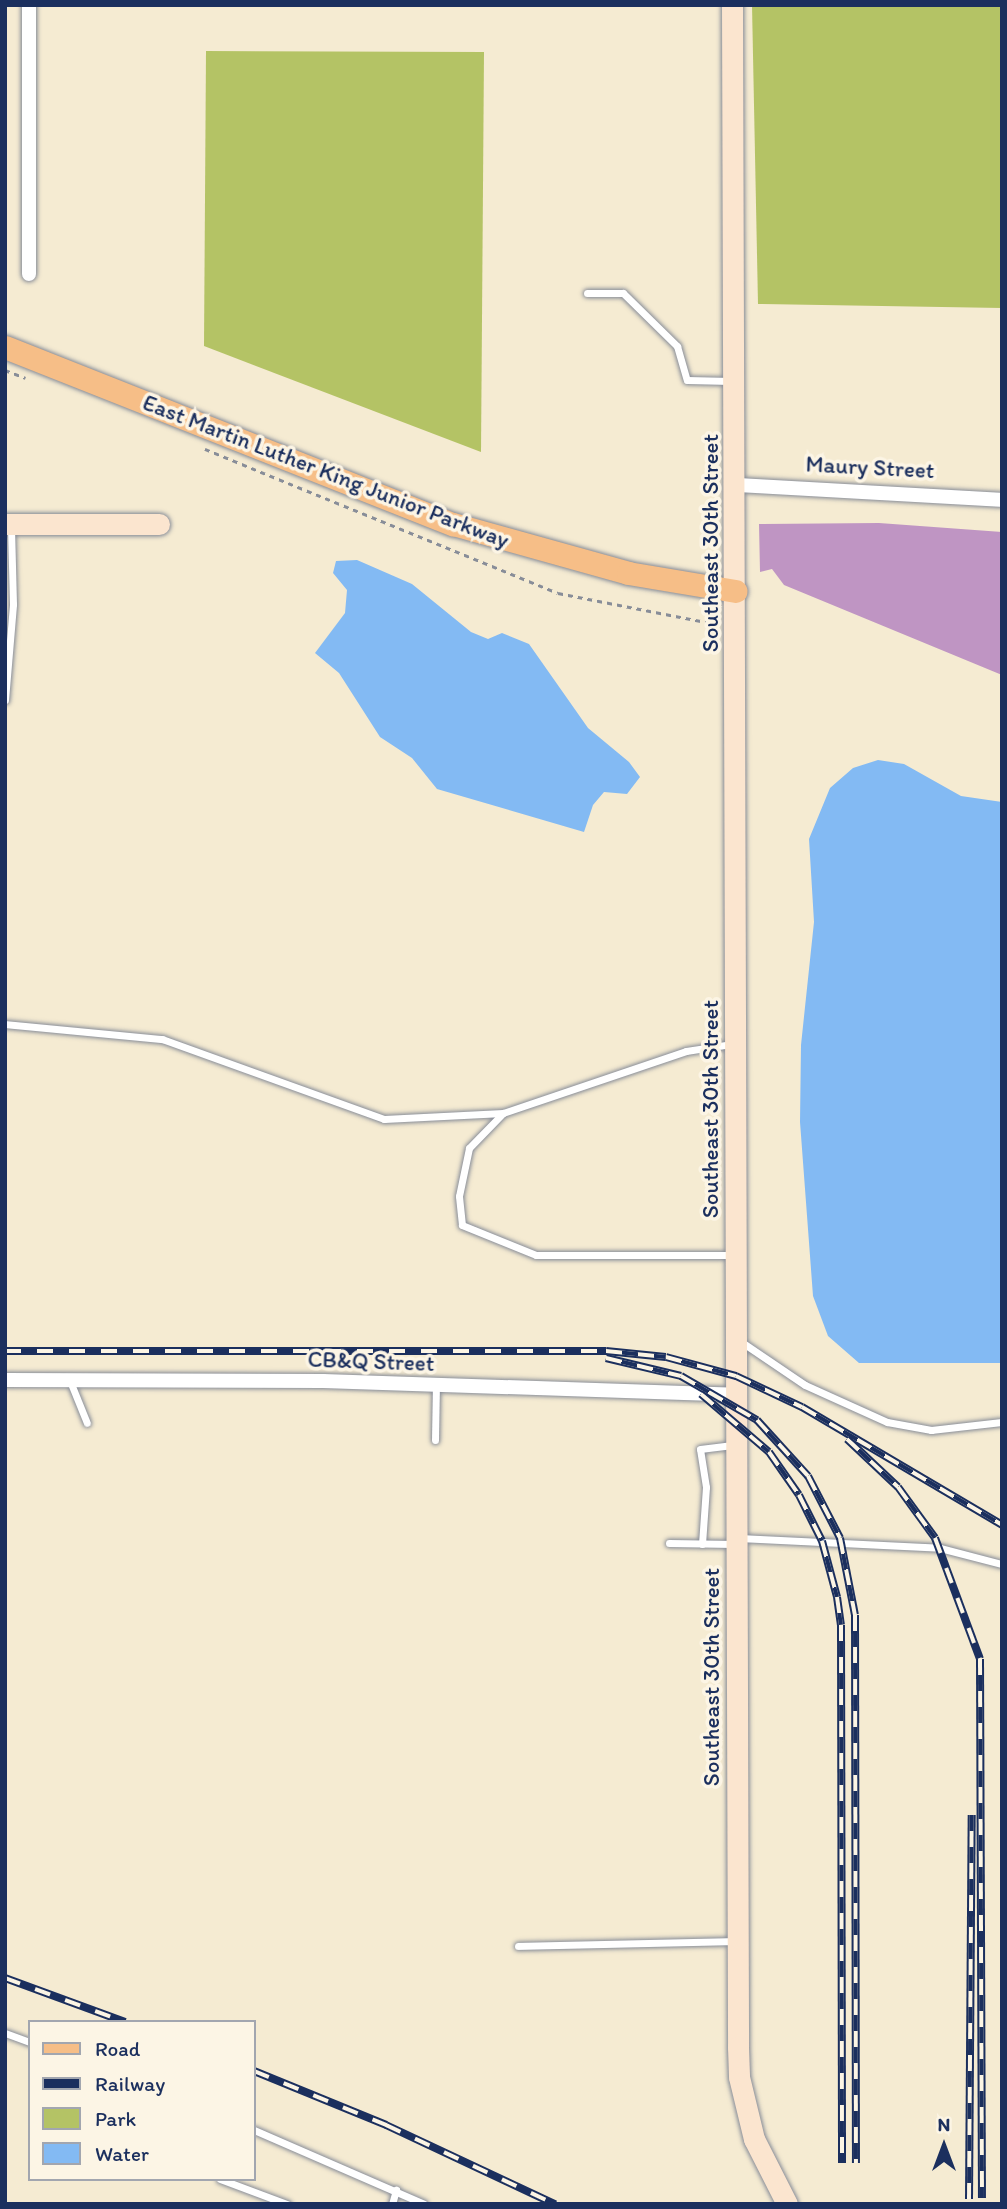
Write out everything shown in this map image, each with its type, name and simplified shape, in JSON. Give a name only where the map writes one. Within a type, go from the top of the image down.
[{"type":"main road","name":"Southeast 30th Street","points":[[732,5],[736,485],[739,2077],[745,2108],[767,2168],[787,2204]]},
{"type":"main road","name":"East Martin Luther King Junior Parkway","points":[[5,347],[453,524],[536,551],[735,591]]},
{"type":"main road","points":[[8,524],[159,524]]},
{"type":"street","points":[[29,5],[29,274]]},
{"type":"street","name":"Maury Street","points":[[736,485],[1002,500]]},
{"type":"street","name":"CB&Q Street","points":[[5,1381],[436,1385],[736,1395]]},
{"type":"lane","points":[[587,292],[623,293],[677,346],[687,380],[735,381]]},
{"type":"lane","points":[[5,700],[13,604],[8,524]]},
{"type":"lane","points":[[5,1024],[162,1039],[384,1119],[503,1113],[686,1051],[736,1043]]},
{"type":"lane","points":[[503,1113],[469,1148],[459,1196],[462,1225],[536,1255],[736,1255]]},
{"type":"lane","points":[[736,1338],[805,1385],[887,1422],[931,1430],[1002,1422]]},
{"type":"lane","points":[[70,1381],[87,1423]]},
{"type":"lane","points":[[435,1440],[436,1385]]},
{"type":"lane","points":[[702,1544],[706,1487],[700,1449],[736,1445]]},
{"type":"lane","points":[[669,1543],[737,1541],[940,1548],[1002,1564]]},
{"type":"lane","points":[[518,1946],[738,1941]]},
{"type":"lane","points":[[5,2033],[28,2041]]},
{"type":"lane","points":[[256,2131],[424,2204]]},
{"type":"lane","points":[[225,2181],[287,2204]]},
{"type":"lane","points":[[392,2204],[396,2190]]},
{"type":"green space","points":[[752,5],[1002,5],[1002,308],[758,304]]},
{"type":"green space","points":[[206,51],[484,52],[481,452],[204,346]]},
{"type":"water","points":[[357,560],[412,584],[471,632],[488,639],[502,633],[529,644],[588,728],[629,762],[640,777],[627,794],[604,792],[593,805],[584,832],[437,789],[412,758],[380,737],[339,673],[315,653],[345,613],[347,590],[333,573],[336,561]]},
{"type":"water","points":[[878,760],[904,764],[961,796],[1002,802],[1002,1363],[859,1363],[828,1336],[813,1296],[800,1122],[801,1045],[814,922],[809,839],[830,788],[853,768]]},
{"type":"building","points":[[879,523],[1002,532],[1002,675],[784,585],[772,569],[760,572],[759,524]]},
{"type":"railway","points":[[5,1351],[606,1351],[666,1357],[736,1376],[802,1407],[1002,1525]]},
{"type":"railway","points":[[606,1358],[681,1376],[757,1420],[808,1476],[840,1538],[855,1615],[856,2163]]},
{"type":"railway","points":[[701,1394],[769,1452],[799,1495],[822,1541],[837,1597],[841,1625],[842,2163]]},
{"type":"railway","points":[[847,1439],[898,1487],[935,1538],[980,1659],[982,2198]]},
{"type":"railway","points":[[969,2199],[972,1815]]},
{"type":"railway","points":[[5,1978],[120,2020]]},
{"type":"railway","points":[[256,2072],[386,2125],[555,2204]]}]
